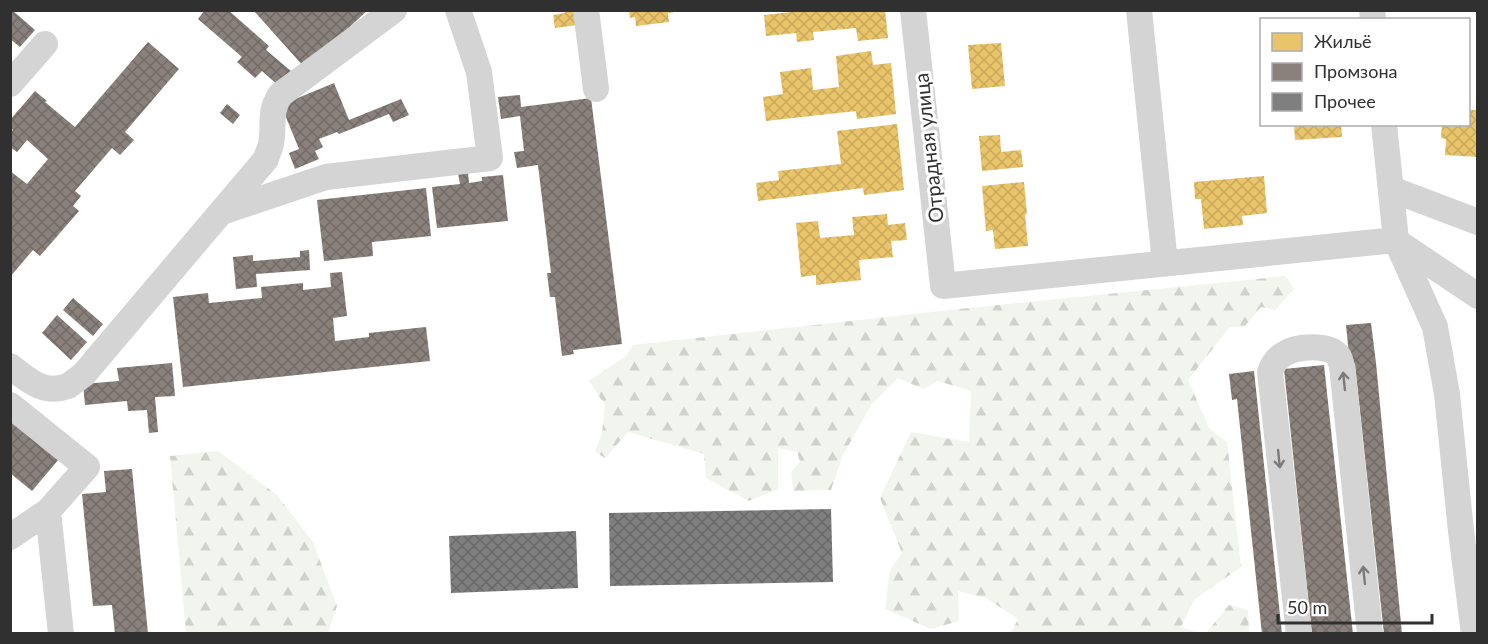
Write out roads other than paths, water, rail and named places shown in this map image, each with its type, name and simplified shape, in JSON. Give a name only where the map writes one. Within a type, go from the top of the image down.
[{"type":"street","points":[[10,366],[32,384],[52,388],[69,385],[84,374],[266,159],[271,145],[274,105],[280,95],[394,10]]},
{"type":"street","points":[[222,212],[326,177],[489,158],[479,72],[458,10]]},
{"type":"street","points":[[586,10],[596,89]]},
{"type":"street","name":"Отрадная улица","points":[[913,10],[943,285],[1165,263]]},
{"type":"street","points":[[1138,10],[1165,263],[1396,240],[1478,296]]},
{"type":"street","points":[[10,84],[45,44]]},
{"type":"street","points":[[1384,126],[1396,240],[1435,327],[1447,394],[1474,633]]},
{"type":"street","points":[[1391,189],[1478,222]]},
{"type":"street","points":[[1299,633],[1270,372],[1273,364],[1286,352],[1318,347],[1333,352],[1339,357],[1342,366],[1370,633]]},
{"type":"street","points":[[10,405],[87,467],[48,511],[10,537]]},
{"type":"street","points":[[48,511],[61,633]]}]
